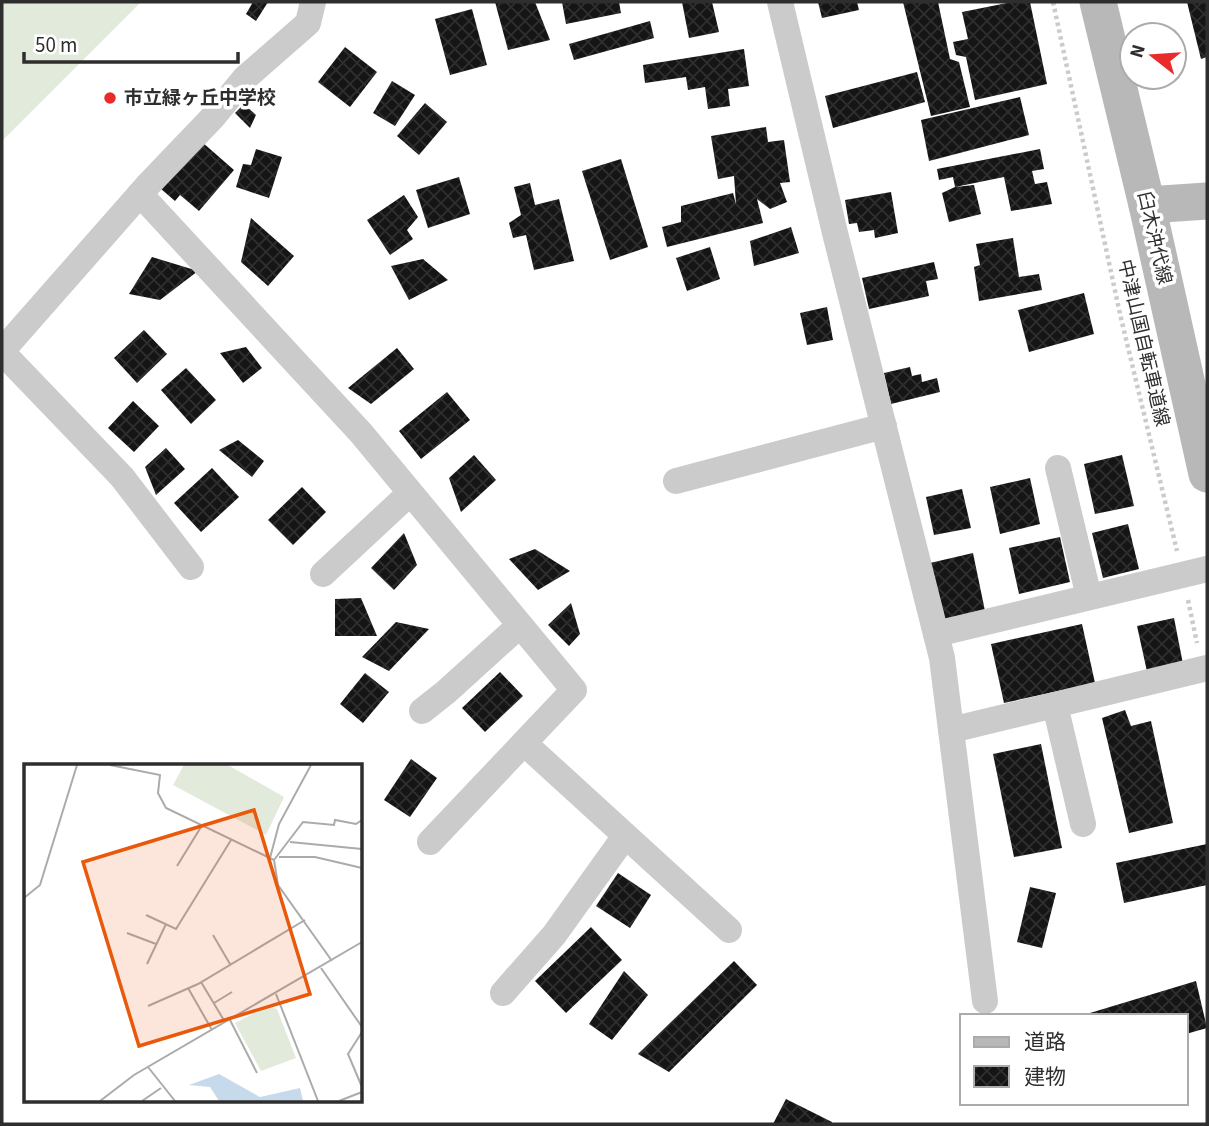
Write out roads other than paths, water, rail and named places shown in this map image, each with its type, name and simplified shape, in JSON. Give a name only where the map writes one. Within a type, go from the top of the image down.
[{"type":"main road","name":"臼木沖代線","points":[[1098,2],[1207,474]]},
{"type":"main road","points":[[1147,205],[1207,201]]},
{"type":"street","points":[[191,567],[122,477],[2,352],[245,78],[308,23],[313,2]]},
{"type":"street","points":[[780,2],[942,658],[985,1001]]},
{"type":"street","points":[[140,194],[361,433],[574,690],[430,842]]},
{"type":"street","points":[[676,481],[884,426]]},
{"type":"street","points":[[1058,468],[1089,597]]},
{"type":"street","points":[[324,574],[411,493]]},
{"type":"street","points":[[936,634],[1195,572]]},
{"type":"street","points":[[422,711],[520,625]]},
{"type":"street","points":[[951,730],[1205,668]]},
{"type":"street","points":[[1055,705],[1083,824]]},
{"type":"street","points":[[524,743],[729,930]]},
{"type":"street","points":[[503,993],[554,935],[625,836]]},
{"type":"place","name":"市立緑ヶ丘中学校","points":[[110,98]]}]
